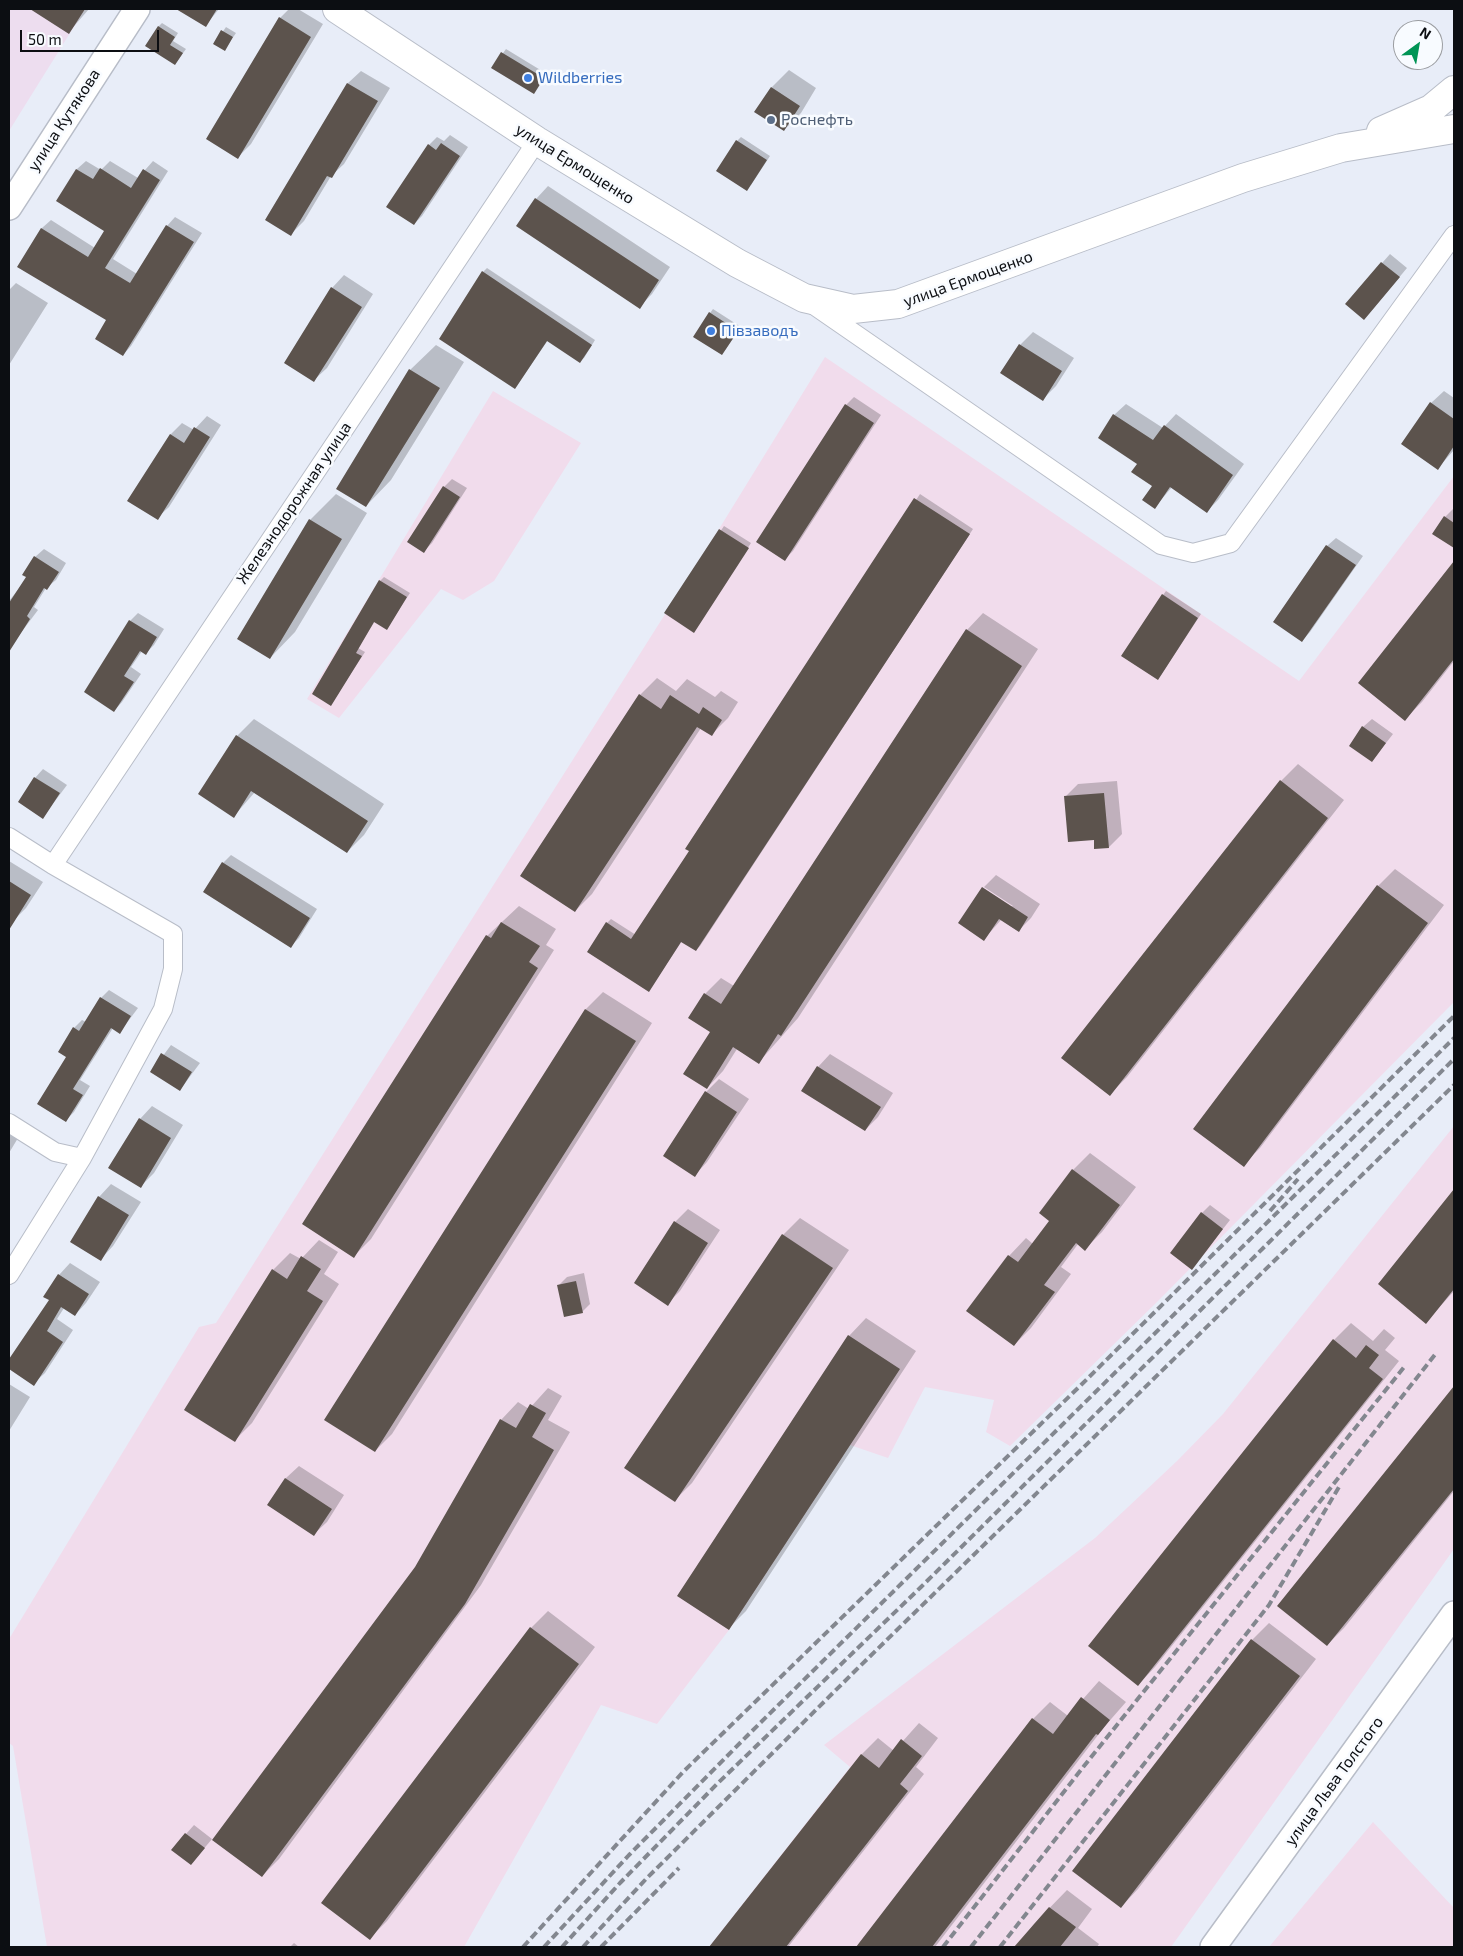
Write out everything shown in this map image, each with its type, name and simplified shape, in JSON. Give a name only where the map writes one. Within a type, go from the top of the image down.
[{"type":"highway","name":"улица Ермощенко","points":[[336,9],[537,141],[737,263],[804,298],[853,309],[898,304],[1243,178],[1341,148],[1454,129]]},
{"type":"highway","points":[[1341,148],[1431,110],[1454,90]]},
{"type":"street","name":"улица Кутякова","points":[[9,207],[137,9]]},
{"type":"street","name":"Железнодорожная улица","points":[[52,865],[537,141]]},
{"type":"street","points":[[804,298],[870,346],[1161,545],[1193,553],[1231,543],[1454,235]]},
{"type":"street","points":[[9,837],[52,865],[173,934],[173,969],[162,1010],[82,1158],[9,1275]]},
{"type":"street","points":[[9,1123],[55,1152],[82,1158]]},
{"type":"street","name":"улица Льва Толстого","points":[[1214,1947],[1454,1614]]},
{"type":"shaded area","points":[[9,9],[85,9],[9,131]]},
{"type":"shaded area","points":[[825,357],[1299,681],[1454,476],[1454,1002],[1158,1301],[1010,1446],[986,1432],[994,1400],[925,1387],[888,1458],[850,1445],[729,1630],[657,1724],[601,1705],[464,1947],[47,1947],[13,1746],[9,1743],[9,1639],[199,1327],[216,1323],[719,529]]},
{"type":"shaded area","points":[[493,391],[581,443],[494,581],[463,600],[441,589],[339,718],[307,699]]},
{"type":"shaded area","points":[[1454,1126],[1454,1549],[1171,1947],[709,1947],[850,1767],[824,1745],[1095,1538],[1177,1461],[1223,1414]]},
{"type":"shaded area","points":[[1373,1822],[1454,1908],[1454,1947],[1269,1947]]},
{"type":"building","points":[[30,9],[85,9],[69,34]]},
{"type":"building","points":[[176,9],[217,9],[206,27]]},
{"type":"building","points":[[279,17],[311,37],[238,159],[206,139]]},
{"type":"building","points":[[158,26],[175,37],[170,45],[183,53],[175,65],[145,46]]},
{"type":"building","points":[[221,30],[233,37],[225,51],[213,44]]},
{"type":"building","points":[[501,52],[544,78],[534,94],[491,68]]},
{"type":"building","points":[[347,83],[378,101],[332,178],[327,176],[291,236],[265,220]]},
{"type":"building","points":[[771,87],[800,106],[784,131],[754,112]]},
{"type":"building","points":[[736,140],[767,160],[747,191],[716,171]]},
{"type":"building","points":[[441,143],[460,156],[414,225],[386,207],[428,144],[436,150]]},
{"type":"building","points":[[100,168],[131,188],[143,169],[160,180],[105,268],[130,283],[166,225],[194,242],[123,356],[95,339],[106,320],[17,267],[41,228],[88,257],[104,231],[56,201],[76,169],[93,179]]},
{"type":"building","points":[[535,198],[659,280],[640,309],[516,226]]},
{"type":"building","points":[[1381,262],[1400,277],[1364,320],[1345,304]]},
{"type":"building","points":[[482,271],[592,345],[580,363],[547,341],[515,389],[439,339]]},
{"type":"building","points":[[331,287],[362,307],[314,382],[284,363]]},
{"type":"building","points":[[709,312],[738,331],[722,355],[693,337]]},
{"type":"building","points":[[1019,344],[1062,371],[1043,401],[1000,373]]},
{"type":"building","points":[[409,369],[440,388],[366,507],[336,489]]},
{"type":"building","points":[[1430,402],[1454,419],[1454,446],[1438,470],[1401,444]]},
{"type":"building","points":[[845,404],[874,423],[785,561],[756,542]]},
{"type":"building","points":[[1113,414],[1153,440],[1164,425],[1233,475],[1207,513],[1170,487],[1155,509],[1142,500],[1152,486],[1131,472],[1137,464],[1098,438]]},
{"type":"building","points":[[194,427],[210,437],[158,520],[127,501],[170,434],[184,443]]},
{"type":"building","points":[[443,486],[460,497],[424,553],[407,542]]},
{"type":"building","points":[[914,498],[970,534],[696,951],[681,942],[649,992],[587,952],[606,922],[631,939],[689,851],[685,849]]},
{"type":"building","points":[[1444,516],[1454,523],[1454,548],[1432,534]]},
{"type":"building","points":[[309,519],[342,539],[270,659],[237,639]]},
{"type":"building","points":[[719,529],[749,548],[694,633],[664,613]]},
{"type":"building","points":[[1326,545],[1356,565],[1302,642],[1273,622]]},
{"type":"building","points":[[34,556],[59,572],[47,590],[44,588],[27,616],[30,619],[9,652],[9,603],[26,577],[22,575]]},
{"type":"building","points":[[1454,561],[1454,659],[1405,721],[1358,683]]},
{"type":"building","points":[[379,580],[407,597],[387,630],[374,622],[356,653],[362,656],[331,706],[312,694]]},
{"type":"building","points":[[1162,594],[1198,618],[1158,680],[1121,656]]},
{"type":"building","points":[[129,620],[157,637],[146,655],[140,651],[124,676],[134,682],[114,712],[84,692]]},
{"type":"building","points":[[966,629],[1022,666],[781,1036],[778,1034],[759,1064],[733,1047],[707,1089],[683,1074],[710,1032],[688,1018],[704,993],[721,1004]]},
{"type":"building","points":[[639,694],[661,709],[670,695],[699,714],[703,707],[722,720],[712,736],[697,727],[575,912],[520,876]]},
{"type":"building","points":[[1362,726],[1386,743],[1372,762],[1349,746]]},
{"type":"building","points":[[236,735],[368,821],[347,853],[251,791],[234,818],[198,794]]},
{"type":"building","points":[[34,777],[60,793],[43,819],[18,802]]},
{"type":"building","points":[[1280,780],[1328,818],[1110,1096],[1061,1058]]},
{"type":"building","points":[[1104,793],[1109,848],[1094,849],[1094,840],[1068,842],[1064,796]]},
{"type":"building","points":[[222,862],[310,918],[291,948],[203,892]]},
{"type":"building","points":[[9,881],[31,895],[9,930]]},
{"type":"building","points":[[1377,885],[1428,923],[1244,1167],[1193,1129]]},
{"type":"building","points":[[982,887],[1028,917],[1019,932],[999,919],[984,941],[958,923]]},
{"type":"building","points":[[501,922],[540,946],[529,962],[538,968],[354,1258],[302,1224],[486,935],[491,938]]},
{"type":"building","points":[[100,997],[131,1016],[120,1034],[111,1028],[73,1089],[83,1095],[66,1122],[37,1104],[66,1057],[58,1052],[73,1027],[79,1031]]},
{"type":"building","points":[[585,1009],[636,1041],[375,1452],[324,1420]]},
{"type":"building","points":[[161,1053],[192,1072],[180,1091],[150,1072]]},
{"type":"building","points":[[817,1066],[881,1107],[865,1131],[801,1091]]},
{"type":"building","points":[[705,1091],[737,1112],[695,1177],[663,1156]]},
{"type":"building","points":[[139,1118],[171,1138],[141,1188],[108,1168]]},
{"type":"building","points":[[1072,1169],[1120,1205],[1085,1251],[1076,1243],[1044,1285],[1055,1292],[1014,1346],[966,1311],[1008,1255],[1018,1262],[1049,1221],[1039,1213]]},
{"type":"building","points":[[1454,1189],[1454,1289],[1426,1324],[1378,1284]]},
{"type":"building","points":[[98,1196],[129,1215],[101,1261],[70,1242]]},
{"type":"building","points":[[1201,1212],[1223,1229],[1192,1270],[1170,1253]]},
{"type":"building","points":[[674,1221],[708,1243],[668,1306],[634,1283]]},
{"type":"building","points":[[782,1234],[833,1268],[675,1502],[624,1468]]},
{"type":"building","points":[[301,1256],[321,1269],[307,1291],[323,1301],[235,1442],[184,1410],[272,1269],[287,1279]]},
{"type":"building","points":[[58,1274],[89,1294],[75,1316],[61,1307],[47,1331],[63,1342],[34,1386],[9,1369],[9,1359],[49,1300],[43,1297]]},
{"type":"building","points":[[576,1281],[583,1313],[564,1317],[557,1285]]},
{"type":"building","points":[[848,1335],[900,1369],[729,1630],[677,1596]]},
{"type":"building","points":[[1333,1339],[1356,1358],[1366,1345],[1379,1355],[1369,1368],[1383,1379],[1138,1686],[1088,1646]]},
{"type":"building","points":[[1454,1386],[1454,1489],[1327,1646],[1277,1606]]},
{"type":"building","points":[[530,1404],[546,1413],[532,1437],[554,1450],[465,1604],[262,1877],[212,1840],[415,1567],[500,1419],[516,1428]]},
{"type":"building","points":[[285,1478],[332,1509],[314,1536],[267,1505]]},
{"type":"building","points":[[530,1627],[579,1664],[370,1940],[321,1903]]},
{"type":"building","points":[[1251,1639],[1300,1676],[1121,1908],[1072,1871]]},
{"type":"building","points":[[1081,1697],[1110,1720],[1098,1735],[1096,1734],[932,1947],[856,1947],[1032,1718],[1053,1734]]},
{"type":"building","points":[[901,1739],[922,1756],[900,1784],[908,1791],[786,1947],[709,1947],[861,1754],[879,1768]]},
{"type":"building","points":[[185,1833],[205,1848],[191,1865],[171,1850]]},
{"type":"building","points":[[1049,1907],[1076,1927],[1060,1947],[1014,1947]]},
{"type":"railway","points":[[523,1947],[683,1772],[1081,1385],[1454,1016]]},
{"type":"railway","points":[[544,1947],[629,1855],[747,1736],[1454,1038]]},
{"type":"railway","points":[[562,1947],[620,1883],[718,1783],[921,1587],[1454,1059]]},
{"type":"railway","points":[[583,1947],[646,1879],[856,1670],[1454,1085]]},
{"type":"railway","points":[[1270,1211],[1298,1179]]},
{"type":"railway","points":[[971,1947],[1437,1352]]},
{"type":"railway","points":[[943,1947],[1084,1766],[1405,1366]]},
{"type":"railway","points":[[1000,1947],[1269,1605],[1339,1487]]},
{"type":"railway","points":[[601,1947],[679,1868]]},
{"type":"place","name":"Wildberries","points":[[528,78]]},
{"type":"place","name":"Роснефть","points":[[771,120]]},
{"type":"place","name":"Пiвзаводъ","points":[[711,331]]}]
